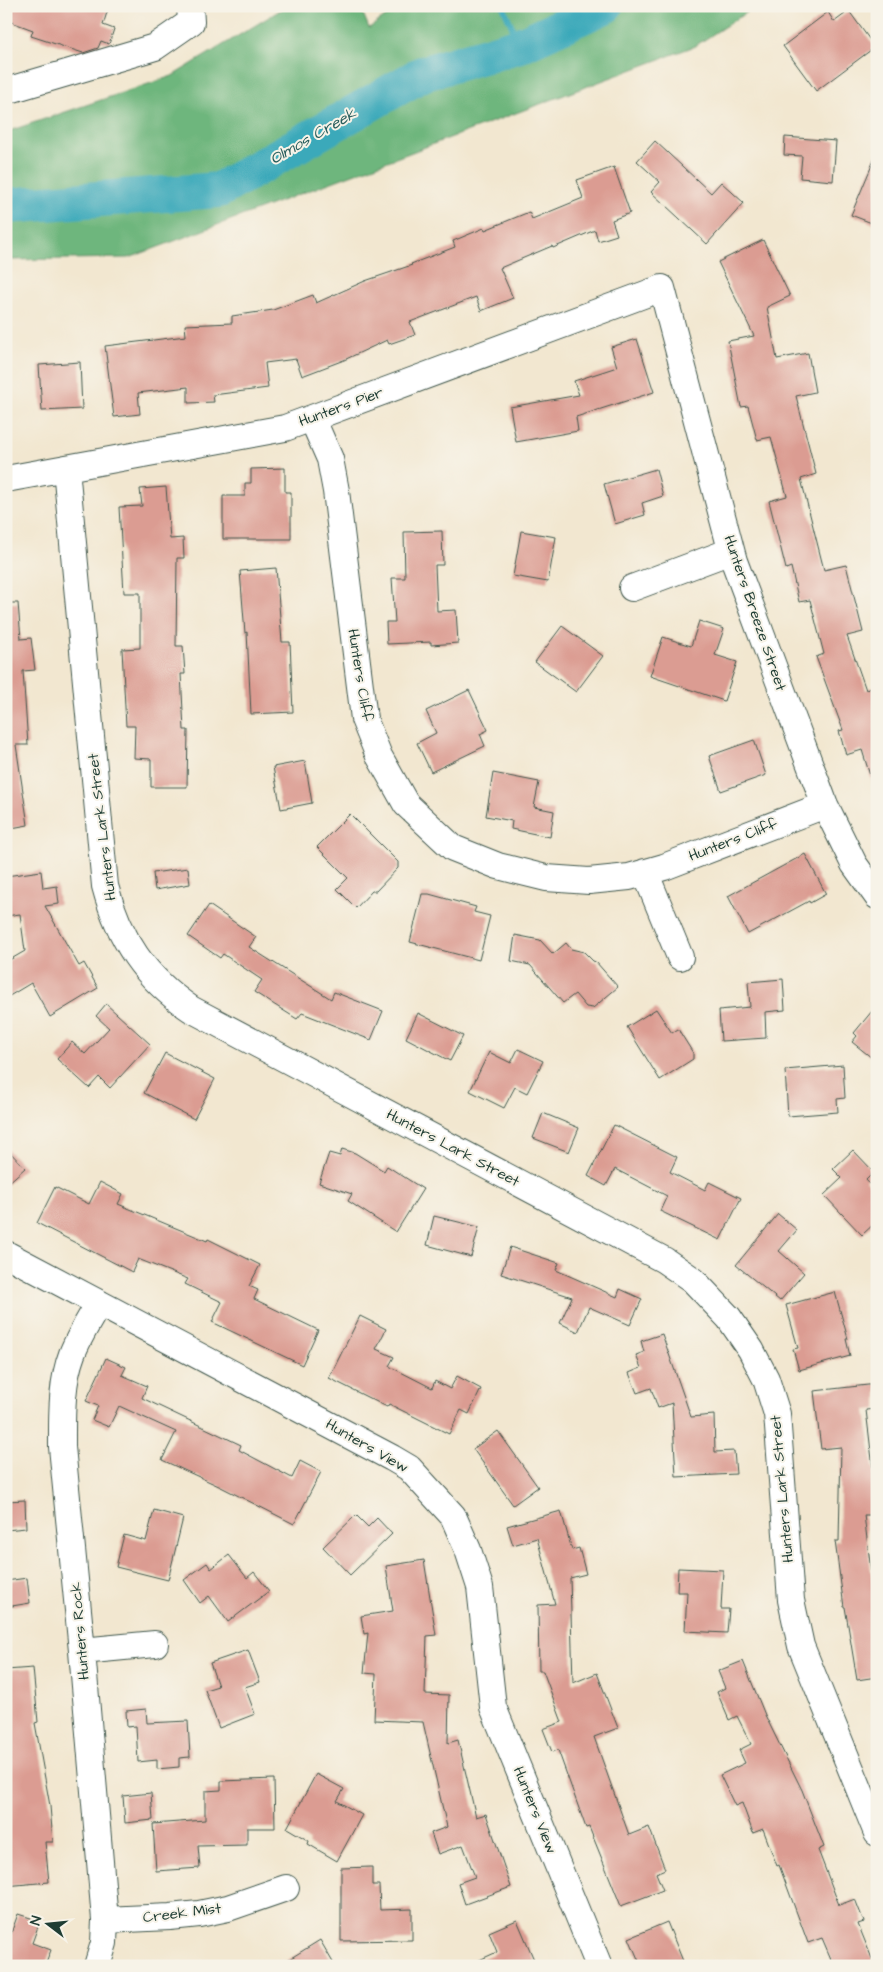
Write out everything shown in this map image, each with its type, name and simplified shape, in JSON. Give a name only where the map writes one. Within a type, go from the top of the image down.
[{"type":"street","points":[[6,91],[155,47],[191,22],[190,6]]},
{"type":"street","name":"Hunters Pier","points":[[6,479],[284,428],[662,288]]},
{"type":"street","name":"Hunters Breeze Street","points":[[662,288],[731,551],[825,805],[854,864],[877,896]]},
{"type":"street","name":"Hunters Cliff","points":[[312,418],[330,459],[336,491],[364,720],[379,756],[406,804],[453,848],[498,866],[546,878],[589,881],[629,876],[664,867],[825,805]]},
{"type":"street","name":"Hunters Lark Street","points":[[66,468],[105,886],[110,905],[125,940],[147,972],[174,998],[191,1009],[664,1260],[693,1280],[729,1318],[751,1350],[766,1379],[777,1414],[791,1600],[801,1646],[877,1833]]},
{"type":"street","points":[[632,588],[731,551]]},
{"type":"street","points":[[645,872],[680,956]]},
{"type":"street","name":"Hunters View","points":[[6,1254],[392,1458],[409,1468],[453,1516],[468,1550],[480,1587],[493,1707],[599,1966]]},
{"type":"street","name":"Hunters Rock","points":[[97,1966],[104,1943],[105,1920],[62,1446],[62,1418],[63,1398],[72,1355],[99,1303]]},
{"type":"street","points":[[82,1651],[155,1644]]},
{"type":"street","name":"Creek Mist","points":[[105,1920],[199,1914],[228,1908],[286,1888]]},
{"type":"green space","points":[[287,6],[360,6],[369,28],[401,6],[756,6],[695,46],[129,258],[6,260],[6,132],[172,76]]},
{"type":"building","points":[[6,6],[109,6],[103,25],[114,29],[109,44],[101,41],[98,48],[83,53],[31,36],[33,30],[6,20]]},
{"type":"building","points":[[849,11],[875,47],[816,91],[783,46],[828,12],[834,22]]},
{"type":"building","points":[[785,137],[836,141],[833,181],[800,178],[802,156],[784,155]]},
{"type":"building","points":[[655,141],[711,193],[721,182],[744,203],[707,244],[651,192],[660,182],[637,161]]},
{"type":"building","points":[[877,153],[877,225],[851,215]]},
{"type":"building","points":[[614,167],[630,213],[612,220],[617,235],[598,241],[595,230],[500,268],[513,298],[481,311],[476,297],[410,322],[415,335],[389,344],[387,340],[344,360],[302,376],[296,359],[265,363],[268,388],[213,395],[214,402],[188,403],[188,387],[138,393],[140,414],[114,417],[105,346],[186,336],[185,325],[232,323],[232,316],[273,310],[313,295],[316,303],[365,281],[412,265],[455,247],[453,241],[484,228],[485,230],[529,212],[532,219],[583,198],[577,180]]},
{"type":"building","points":[[763,240],[790,296],[767,307],[777,359],[808,353],[815,392],[796,396],[816,474],[801,479],[824,570],[846,565],[863,632],[847,636],[866,690],[877,686],[877,785],[873,785],[862,750],[846,755],[839,731],[843,730],[816,657],[824,654],[810,600],[799,602],[791,567],[786,569],[769,501],[787,496],[771,437],[757,440],[748,406],[741,407],[728,341],[754,336],[718,262]]},
{"type":"building","points":[[637,339],[654,392],[576,417],[578,431],[516,442],[510,407],[579,395],[574,381],[617,367],[611,347]]},
{"type":"building","points":[[80,362],[82,409],[42,411],[39,365]]},
{"type":"building","points":[[285,468],[285,492],[291,492],[291,539],[223,539],[223,496],[245,496],[245,483],[251,483],[251,469]]},
{"type":"building","points":[[656,469],[663,496],[642,503],[645,515],[615,524],[604,484]]},
{"type":"building","points":[[166,487],[170,539],[183,538],[184,558],[177,558],[176,646],[183,646],[185,674],[181,674],[184,730],[188,730],[187,787],[151,787],[151,759],[134,758],[135,726],[126,726],[122,649],[140,648],[140,593],[124,593],[119,507],[142,506],[140,489]]},
{"type":"building","points":[[442,531],[443,565],[435,565],[437,611],[456,610],[458,643],[431,645],[431,642],[387,644],[386,622],[395,622],[392,578],[405,578],[404,532]]},
{"type":"building","points":[[521,531],[556,537],[548,582],[513,576]]},
{"type":"building","points":[[276,568],[282,642],[290,642],[293,712],[251,714],[247,632],[245,633],[240,571]]},
{"type":"building","points":[[6,603],[18,603],[21,639],[31,638],[35,670],[23,671],[28,745],[16,745],[28,825],[6,829]]},
{"type":"building","points":[[699,621],[724,629],[715,655],[737,662],[724,701],[650,676],[663,637],[691,646]]},
{"type":"building","points":[[562,626],[603,656],[576,692],[535,662]]},
{"type":"building","points":[[469,690],[488,730],[480,734],[485,746],[431,772],[417,743],[436,733],[426,711]]},
{"type":"building","points":[[754,740],[766,775],[721,791],[709,756]]},
{"type":"building","points":[[305,761],[312,803],[281,809],[273,767]]},
{"type":"building","points":[[493,773],[539,782],[534,807],[554,811],[550,837],[511,829],[512,821],[486,816]]},
{"type":"building","points":[[350,814],[398,862],[398,868],[356,908],[337,889],[348,878],[317,847]]},
{"type":"building","points":[[805,854],[826,894],[810,903],[809,901],[748,934],[728,896]]},
{"type":"building","points":[[188,868],[190,884],[155,890],[153,873]]},
{"type":"building","points":[[41,871],[43,888],[57,886],[59,904],[45,906],[79,966],[84,963],[98,988],[50,1017],[31,983],[6,998],[6,962],[25,951],[20,914],[6,916],[6,876]]},
{"type":"building","points":[[422,894],[429,894],[476,907],[474,912],[490,916],[479,960],[410,942]]},
{"type":"building","points":[[209,905],[256,937],[249,947],[331,999],[334,992],[383,1011],[371,1040],[302,1013],[297,1019],[254,992],[262,980],[223,954],[220,958],[188,936]]},
{"type":"building","points":[[515,935],[540,940],[553,954],[566,943],[571,949],[584,952],[596,962],[618,987],[593,1008],[586,1007],[575,994],[563,1003],[530,965],[511,961]]},
{"type":"building","points":[[783,979],[785,1010],[765,1012],[766,1038],[721,1041],[719,1010],[750,1007],[748,982]]},
{"type":"building","points":[[106,1004],[150,1044],[110,1088],[99,1077],[89,1088],[57,1059],[72,1042],[85,1054],[109,1028],[96,1016]]},
{"type":"building","points":[[877,1005],[877,1062],[852,1042],[857,1036],[854,1033]]},
{"type":"building","points":[[656,1009],[672,1033],[678,1029],[693,1053],[693,1059],[660,1080],[627,1027]]},
{"type":"building","points":[[418,1013],[463,1036],[450,1061],[406,1038]]},
{"type":"building","points":[[518,1049],[543,1061],[527,1093],[515,1087],[504,1108],[470,1091],[489,1052],[511,1063]]},
{"type":"building","points":[[165,1053],[215,1079],[194,1119],[144,1093]]},
{"type":"building","points":[[843,1065],[845,1098],[837,1099],[838,1112],[788,1116],[785,1070]]},
{"type":"building","points":[[543,1113],[579,1128],[569,1152],[533,1138]]},
{"type":"building","points":[[614,1125],[677,1157],[670,1172],[705,1190],[709,1182],[741,1198],[720,1240],[660,1211],[667,1196],[615,1169],[606,1186],[588,1176]]},
{"type":"building","points":[[6,1148],[25,1168],[6,1185]]},
{"type":"building","points":[[342,1149],[355,1153],[384,1171],[387,1166],[423,1189],[396,1232],[348,1201],[352,1194],[319,1183],[329,1153],[340,1156]]},
{"type":"building","points":[[853,1150],[874,1172],[866,1180],[877,1192],[877,1221],[862,1235],[824,1195],[842,1178],[833,1169]]},
{"type":"building","points":[[100,1182],[123,1194],[118,1204],[207,1241],[208,1239],[260,1265],[249,1286],[258,1290],[254,1299],[318,1330],[302,1365],[212,1322],[222,1302],[185,1284],[188,1279],[138,1259],[132,1272],[37,1223],[55,1187],[89,1204]]},
{"type":"building","points":[[778,1214],[797,1230],[779,1251],[804,1273],[780,1301],[736,1265]]},
{"type":"building","points":[[434,1216],[479,1227],[471,1257],[427,1245]]},
{"type":"building","points":[[510,1247],[559,1263],[556,1270],[617,1297],[620,1289],[642,1299],[630,1325],[589,1307],[578,1332],[560,1323],[572,1297],[501,1274]]},
{"type":"building","points":[[835,1292],[848,1339],[846,1339],[850,1356],[799,1370],[793,1349],[798,1348],[786,1305]]},
{"type":"building","points":[[360,1316],[386,1329],[376,1349],[394,1357],[389,1366],[432,1388],[435,1381],[450,1389],[457,1376],[481,1389],[469,1414],[461,1410],[449,1434],[389,1404],[387,1407],[329,1378]]},
{"type":"building","points":[[662,1334],[691,1417],[714,1415],[715,1452],[734,1451],[736,1474],[676,1477],[672,1403],[658,1408],[651,1388],[637,1393],[629,1373],[641,1368],[636,1355],[644,1352],[641,1341]]},
{"type":"building","points":[[106,1358],[126,1367],[122,1375],[147,1386],[142,1398],[241,1445],[239,1450],[292,1478],[300,1461],[321,1472],[294,1524],[162,1460],[176,1432],[119,1406],[109,1427],[92,1420],[98,1406],[86,1401]]},
{"type":"building","points":[[877,1384],[877,1409],[866,1410],[874,1468],[873,1515],[864,1515],[877,1619],[877,1677],[857,1680],[835,1541],[839,1541],[841,1447],[821,1449],[814,1391]]},
{"type":"building","points":[[498,1431],[538,1487],[513,1505],[473,1449]]},
{"type":"building","points":[[25,1500],[26,1528],[6,1530],[6,1501]]},
{"type":"building","points":[[154,1510],[183,1518],[168,1580],[116,1567],[124,1535],[146,1541]]},
{"type":"building","points":[[561,1511],[572,1550],[579,1548],[586,1574],[570,1578],[573,1683],[597,1673],[618,1728],[594,1737],[629,1835],[649,1827],[665,1869],[656,1873],[663,1890],[621,1906],[589,1827],[586,1828],[558,1750],[552,1752],[543,1729],[562,1722],[543,1671],[539,1671],[538,1605],[555,1604],[537,1538],[513,1545],[507,1526]]},
{"type":"building","points":[[356,1515],[368,1527],[377,1518],[392,1534],[350,1575],[323,1547]]},
{"type":"building","points":[[229,1555],[247,1578],[254,1572],[269,1591],[228,1622],[209,1596],[200,1603],[184,1580],[207,1563],[211,1569]]},
{"type":"building","points":[[424,1560],[436,1635],[427,1636],[425,1694],[449,1695],[448,1743],[458,1740],[476,1817],[486,1814],[511,1887],[465,1904],[458,1883],[475,1877],[463,1845],[438,1854],[431,1833],[447,1827],[423,1722],[374,1720],[376,1674],[364,1673],[368,1633],[364,1634],[361,1616],[393,1611],[386,1566]]},
{"type":"building","points":[[678,1568],[723,1570],[721,1609],[729,1609],[727,1633],[685,1631],[687,1592],[677,1592]]},
{"type":"building","points":[[27,1578],[30,1603],[6,1607],[6,1581]]},
{"type":"building","points":[[248,1650],[260,1682],[245,1687],[255,1714],[219,1728],[205,1690],[218,1686],[210,1663]]},
{"type":"building","points":[[743,1661],[765,1715],[802,1790],[824,1847],[818,1850],[839,1905],[855,1899],[864,1922],[858,1924],[875,1966],[834,1966],[822,1938],[808,1943],[779,1865],[777,1866],[763,1829],[753,1833],[742,1803],[735,1806],[720,1775],[745,1763],[739,1750],[751,1744],[737,1716],[729,1720],[717,1692],[725,1688],[718,1671]]},
{"type":"building","points":[[33,1668],[38,1722],[35,1723],[50,1806],[53,1842],[45,1842],[49,1882],[6,1886],[6,1670]]},
{"type":"building","points":[[146,1709],[147,1723],[188,1721],[190,1757],[179,1758],[179,1767],[157,1769],[157,1760],[138,1762],[136,1726],[127,1727],[126,1711]]},
{"type":"building","points":[[316,1774],[344,1789],[337,1801],[362,1815],[337,1861],[308,1844],[309,1841],[287,1828]]},
{"type":"building","points":[[274,1779],[275,1828],[247,1828],[247,1845],[198,1846],[200,1868],[156,1871],[153,1824],[205,1820],[205,1791],[221,1790],[221,1781]]},
{"type":"building","points":[[151,1793],[153,1820],[125,1823],[123,1796]]},
{"type":"building","points":[[372,1867],[372,1885],[379,1885],[380,1910],[412,1909],[412,1940],[341,1941],[341,1868]]},
{"type":"building","points":[[18,1914],[40,1921],[32,1943],[51,1950],[45,1966],[6,1966],[6,1947]]},
{"type":"building","points":[[517,1920],[535,1962],[526,1966],[466,1966],[497,1952],[489,1932]]},
{"type":"building","points":[[667,1922],[685,1966],[641,1966],[629,1938]]},
{"type":"building","points":[[320,1940],[335,1966],[278,1966]]},
{"type":"waterway","points":[[503,6],[520,45]]},
{"type":"waterway","name":"Olmos Creek","points":[[6,206],[219,190],[422,74],[520,45],[605,6]]}]
